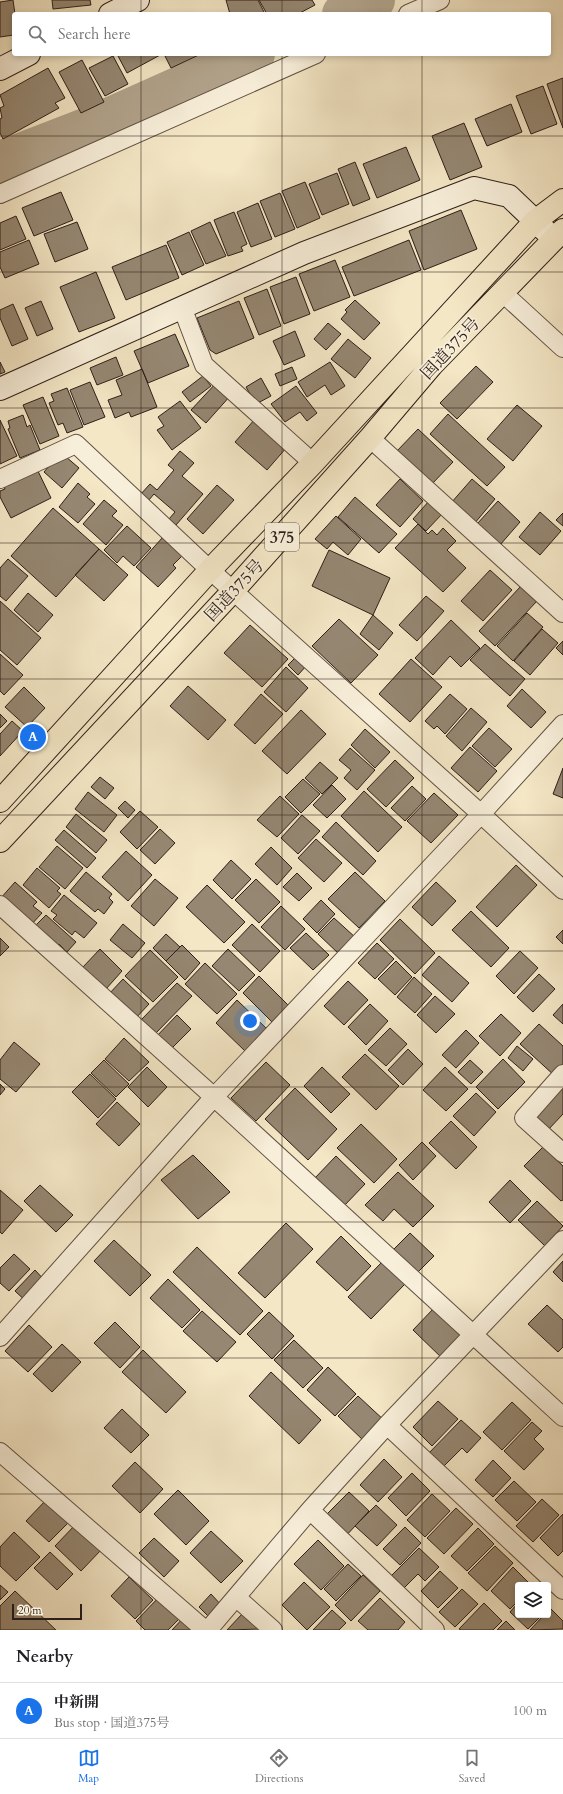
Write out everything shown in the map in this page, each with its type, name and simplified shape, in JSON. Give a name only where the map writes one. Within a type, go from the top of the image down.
[{"type":"highway","name":"国道375号","points":[[0,801],[210,570],[314,463],[535,221],[563,200]]},
{"type":"highway","name":"国道375号","points":[[0,841],[233,591],[370,438],[432,365],[559,235]]},
{"type":"street","points":[[114,12],[138,0]]},
{"type":"street","points":[[413,12],[440,0]]},
{"type":"street","points":[[0,69],[25,56]]},
{"type":"street","points":[[0,194],[311,56]]},
{"type":"street","points":[[0,389],[304,253],[474,188],[509,196],[535,221],[559,235]]},
{"type":"street","points":[[503,293],[563,348]]},
{"type":"street","points":[[182,307],[204,364],[314,463]]},
{"type":"street","points":[[370,438],[563,612]]},
{"type":"street","points":[[0,479],[76,444],[210,570],[481,814],[563,890]]},
{"type":"street","points":[[0,1337],[214,1097],[481,814],[563,724]]},
{"type":"street","points":[[0,905],[214,1097],[563,1417]]},
{"type":"street","points":[[563,1074],[524,1118],[563,1153]]},
{"type":"street","points":[[0,1452],[206,1630],[237,1598],[310,1510],[387,1425],[563,1240]]},
{"type":"street","points":[[387,1425],[563,1590]]},
{"type":"street","points":[[310,1510],[435,1630]]},
{"type":"street","points":[[237,1598],[273,1630]]},
{"type":"building","points":[[13,0],[15,12],[12,12],[12,35],[0,37],[0,2]]},
{"type":"building","points":[[52,0],[90,0],[91,5],[53,9]]},
{"type":"building","points":[[226,0],[258,0],[264,12],[229,12]]},
{"type":"building","points":[[259,0],[312,0],[315,5],[302,12],[266,12]]},
{"type":"building","points":[[113,56],[128,84],[105,96],[89,68]]},
{"type":"building","points":[[118,56],[158,56],[127,73]]},
{"type":"building","points":[[165,56],[197,56],[171,68]]},
{"type":"building","points":[[82,60],[104,102],[81,113],[59,72]]},
{"type":"building","points":[[48,68],[65,98],[55,103],[59,108],[3,139],[0,133],[0,119],[2,118],[0,108],[4,106],[0,95]]},
{"type":"building","points":[[563,78],[563,128],[547,84]]},
{"type":"building","points":[[543,86],[557,124],[531,134],[516,96]]},
{"type":"building","points":[[511,104],[522,132],[487,146],[475,119]]},
{"type":"building","points":[[464,123],[482,167],[450,180],[432,136]]},
{"type":"building","points":[[406,147],[420,180],[377,198],[363,164]]},
{"type":"building","points":[[355,162],[370,199],[353,206],[338,169]]},
{"type":"building","points":[[337,173],[349,204],[322,215],[309,184]]},
{"type":"building","points":[[305,182],[320,218],[297,228],[282,191]]},
{"type":"building","points":[[61,192],[73,220],[34,236],[22,208]]},
{"type":"building","points":[[280,193],[295,229],[275,237],[260,201]]},
{"type":"building","points":[[258,203],[272,239],[251,247],[237,212]]},
{"type":"building","points":[[461,210],[477,249],[424,270],[409,231]]},
{"type":"building","points":[[234,212],[247,244],[241,247],[243,251],[228,256],[214,220]]},
{"type":"building","points":[[16,216],[26,239],[0,250],[0,223]]},
{"type":"building","points":[[77,222],[88,249],[55,262],[44,234]]},
{"type":"building","points":[[210,222],[226,256],[206,264],[191,231]]},
{"type":"building","points":[[189,232],[204,265],[182,275],[167,242]]},
{"type":"building","points":[[29,240],[39,264],[5,278],[0,267],[0,252]]},
{"type":"building","points":[[409,240],[421,270],[354,296],[342,267]]},
{"type":"building","points":[[166,245],[179,278],[126,300],[112,267]]},
{"type":"building","points":[[335,260],[350,297],[314,311],[299,274]]},
{"type":"building","points":[[96,272],[115,318],[79,332],[60,287]]},
{"type":"building","points":[[296,277],[310,314],[284,324],[270,287]]},
{"type":"building","points":[[267,289],[281,326],[259,335],[244,298]]},
{"type":"building","points":[[355,300],[380,323],[364,340],[341,319],[347,312],[345,310]]},
{"type":"building","points":[[41,301],[53,329],[37,336],[25,308]]},
{"type":"building","points":[[239,301],[254,338],[216,354],[210,350],[197,318]]},
{"type":"building","points":[[13,304],[28,339],[12,346],[0,318],[0,310]]},
{"type":"building","points":[[328,323],[341,334],[326,350],[314,339]]},
{"type":"building","points":[[295,331],[305,356],[284,365],[273,341]]},
{"type":"building","points":[[175,334],[189,366],[148,383],[134,351]]},
{"type":"building","points":[[348,339],[371,358],[355,378],[331,359]]},
{"type":"building","points":[[116,357],[123,375],[97,385],[90,368]]},
{"type":"building","points":[[0,362],[5,372],[0,374]]},
{"type":"building","points":[[330,362],[345,386],[331,395],[325,385],[307,397],[298,382]]},
{"type":"building","points":[[476,366],[493,382],[457,419],[440,403]]},
{"type":"building","points":[[292,367],[297,379],[280,386],[275,374]]},
{"type":"building","points":[[142,369],[157,407],[131,417],[129,412],[115,418],[108,400],[122,395],[116,380]]},
{"type":"building","points":[[203,376],[211,386],[190,402],[182,392]]},
{"type":"building","points":[[261,378],[271,396],[256,404],[246,387]]},
{"type":"building","points":[[90,382],[105,417],[84,425],[70,390]]},
{"type":"building","points":[[217,382],[231,395],[206,423],[191,410]]},
{"type":"building","points":[[296,386],[317,413],[307,421],[300,412],[285,422],[271,404]]},
{"type":"building","points":[[67,388],[83,427],[67,433],[63,423],[58,425],[49,403],[54,401],[51,394]]},
{"type":"building","points":[[43,397],[59,436],[40,444],[23,405]]},
{"type":"building","points":[[180,401],[201,428],[172,450],[157,430],[164,426],[158,417]]},
{"type":"building","points":[[517,405],[542,426],[513,461],[487,439]]},
{"type":"building","points":[[448,414],[505,467],[487,486],[430,434]]},
{"type":"building","points":[[23,415],[27,427],[30,425],[40,450],[20,458],[8,429],[10,428],[8,421]]},
{"type":"building","points":[[255,419],[287,447],[267,470],[235,442]]},
{"type":"building","points":[[0,420],[17,456],[0,464]]},
{"type":"building","points":[[418,429],[453,462],[431,485],[396,452]]},
{"type":"building","points":[[180,451],[194,463],[182,476],[203,494],[176,525],[169,519],[175,512],[154,494],[148,501],[140,495],[150,484],[157,490],[174,470],[168,465]]},
{"type":"building","points":[[65,456],[79,468],[62,488],[44,472],[54,460],[58,463]]},
{"type":"building","points":[[35,465],[51,498],[11,518],[0,497],[0,491],[5,489],[2,482]]},
{"type":"building","points":[[400,479],[423,501],[400,527],[376,505]]},
{"type":"building","points":[[472,479],[495,499],[474,524],[451,503]]},
{"type":"building","points":[[78,483],[90,494],[87,497],[95,504],[78,523],[59,507]]},
{"type":"building","points":[[217,485],[234,500],[203,534],[187,519]]},
{"type":"building","points":[[355,497],[397,534],[379,553],[338,517]]},
{"type":"building","points":[[104,500],[117,511],[112,516],[123,525],[106,545],[83,524]]},
{"type":"building","points":[[429,501],[443,513],[426,531],[413,519]]},
{"type":"building","points":[[498,501],[520,522],[500,545],[477,524]]},
{"type":"building","points":[[53,508],[99,549],[56,597],[11,556]]},
{"type":"building","points":[[540,512],[561,531],[540,555],[519,537]]},
{"type":"building","points":[[563,513],[563,526],[556,520]]},
{"type":"building","points":[[336,516],[361,539],[348,555],[333,542],[327,549],[315,539]]},
{"type":"building","points":[[418,524],[428,534],[432,530],[437,535],[443,528],[456,541],[447,550],[466,568],[443,592],[395,548]]},
{"type":"building","points":[[127,526],[151,548],[134,566],[123,556],[117,563],[104,550]]},
{"type":"building","points":[[163,537],[183,555],[173,565],[176,568],[158,587],[136,567]]},
{"type":"building","points":[[99,549],[128,575],[104,601],[75,575]]},
{"type":"building","points":[[329,550],[390,578],[373,615],[312,586]]},
{"type":"building","points":[[8,559],[28,576],[6,601],[0,596],[0,568]]},
{"type":"building","points":[[490,570],[512,590],[483,621],[461,601]]},
{"type":"building","points":[[521,586],[537,601],[495,646],[479,631]]},
{"type":"building","points":[[28,593],[53,615],[38,632],[14,610]]},
{"type":"building","points":[[426,596],[444,611],[417,641],[399,625]]},
{"type":"building","points":[[0,601],[41,638],[17,665],[0,650]]},
{"type":"building","points":[[527,613],[543,627],[513,661],[497,646]]},
{"type":"building","points":[[373,615],[393,633],[379,650],[360,634]]},
{"type":"building","points":[[339,619],[378,655],[351,683],[312,646]]},
{"type":"building","points":[[451,620],[480,648],[461,667],[450,656],[433,675],[415,658]]},
{"type":"building","points":[[250,625],[288,659],[262,687],[224,653]]},
{"type":"building","points":[[542,629],[558,643],[530,675],[514,661]]},
{"type":"building","points":[[563,641],[563,655],[556,648]]},
{"type":"building","points":[[485,644],[525,679],[510,696],[470,660]]},
{"type":"building","points":[[0,654],[23,675],[4,695],[0,691]]},
{"type":"building","points":[[298,655],[307,665],[298,675],[288,665]]},
{"type":"building","points":[[411,659],[442,687],[410,722],[379,694]]},
{"type":"building","points":[[286,667],[308,688],[286,712],[264,692]]},
{"type":"building","points":[[188,686],[226,720],[208,740],[170,706]]},
{"type":"building","points":[[24,687],[45,708],[27,727],[5,707]]},
{"type":"building","points":[[522,689],[546,712],[531,728],[507,706]]},
{"type":"building","points":[[261,694],[283,714],[255,744],[234,725]]},
{"type":"building","points":[[450,694],[467,709],[445,734],[437,726],[434,729],[425,721]]},
{"type":"building","points":[[471,708],[487,722],[462,751],[446,736]]},
{"type":"building","points":[[301,710],[326,734],[287,774],[262,751]]},
{"type":"building","points":[[0,714],[7,721],[0,728]]},
{"type":"building","points":[[12,721],[23,731],[0,756],[0,734]]},
{"type":"building","points":[[489,728],[512,749],[495,767],[472,746]]},
{"type":"building","points":[[365,729],[390,752],[375,768],[351,745]]},
{"type":"building","points":[[470,747],[497,771],[478,792],[451,768]]},
{"type":"building","points":[[350,748],[375,770],[357,790],[344,778],[351,770],[339,760]]},
{"type":"building","points":[[395,760],[414,778],[386,807],[367,789]]},
{"type":"building","points":[[320,762],[338,778],[322,794],[305,778]]},
{"type":"building","points":[[563,768],[563,798],[553,794]]},
{"type":"building","points":[[100,777],[114,788],[105,799],[91,787]]},
{"type":"building","points":[[303,779],[320,794],[301,813],[285,797]]},
{"type":"building","points":[[332,785],[346,799],[327,818],[313,805]]},
{"type":"building","points":[[412,786],[426,799],[405,821],[391,808]]},
{"type":"building","points":[[364,791],[402,827],[378,852],[341,816]]},
{"type":"building","points":[[88,792],[117,815],[104,832],[75,809]]},
{"type":"building","points":[[434,793],[458,815],[431,843],[407,821]]},
{"type":"building","points":[[280,796],[299,814],[277,837],[257,820]]},
{"type":"building","points":[[125,801],[135,810],[128,818],[118,808]]},
{"type":"building","points":[[140,811],[158,827],[137,849],[120,832]]},
{"type":"building","points":[[76,814],[107,840],[96,853],[66,827]]},
{"type":"building","points":[[302,815],[320,831],[298,854],[281,838]]},
{"type":"building","points":[[336,822],[376,861],[363,875],[322,837]]},
{"type":"building","points":[[160,829],[175,843],[155,864],[140,850]]},
{"type":"building","points":[[64,830],[96,858],[87,868],[55,840]]},
{"type":"building","points":[[316,839],[342,863],[324,882],[298,858]]},
{"type":"building","points":[[57,846],[83,868],[65,889],[39,867]]},
{"type":"building","points":[[271,847],[292,868],[277,885],[255,864]]},
{"type":"building","points":[[126,851],[152,875],[128,901],[102,877]]},
{"type":"building","points":[[231,860],[251,879],[232,899],[213,880]]},
{"type":"building","points":[[516,865],[537,885],[497,927],[476,907]]},
{"type":"building","points":[[37,868],[60,888],[57,891],[61,894],[49,908],[23,885]]},
{"type":"building","points":[[86,872],[112,894],[109,898],[113,902],[104,914],[98,909],[95,912],[70,891]]},
{"type":"building","points":[[355,872],[385,901],[359,928],[328,899]]},
{"type":"building","points":[[297,873],[312,888],[299,901],[283,887]]},
{"type":"building","points":[[155,879],[178,898],[154,926],[131,906]]},
{"type":"building","points":[[256,879],[280,902],[259,923],[235,900]]},
{"type":"building","points":[[15,882],[37,902],[33,906],[42,913],[30,926],[0,899]]},
{"type":"building","points":[[436,882],[456,901],[432,926],[412,907]]},
{"type":"building","points":[[207,885],[245,922],[224,943],[186,907]]},
{"type":"building","points":[[64,895],[97,923],[84,938],[75,931],[72,935],[53,919],[57,915],[51,911]]},
{"type":"building","points":[[321,900],[335,914],[317,933],[303,919]]},
{"type":"building","points":[[281,906],[305,929],[285,950],[261,927]]},
{"type":"building","points":[[471,911],[509,948],[491,967],[452,930]]},
{"type":"building","points":[[46,915],[76,942],[67,952],[59,944],[55,949],[33,928]]},
{"type":"building","points":[[334,918],[356,938],[340,955],[318,934]]},
{"type":"building","points":[[400,919],[435,953],[415,974],[380,940]]},
{"type":"building","points":[[123,924],[145,943],[132,958],[110,940]]},
{"type":"building","points":[[252,924],[280,951],[260,972],[232,945]]},
{"type":"building","points":[[563,930],[563,944],[556,937]]},
{"type":"building","points":[[306,933],[329,955],[313,970],[290,948]]},
{"type":"building","points":[[166,934],[180,947],[166,961],[153,948]]},
{"type":"building","points":[[0,938],[9,947],[0,956]]},
{"type":"building","points":[[377,943],[394,959],[375,979],[358,963]]},
{"type":"building","points":[[182,945],[200,963],[185,980],[166,961]]},
{"type":"building","points":[[100,949],[122,971],[106,989],[83,967]]},
{"type":"building","points":[[228,949],[255,975],[239,991],[212,966]]},
{"type":"building","points":[[150,950],[178,977],[153,1002],[125,976]]},
{"type":"building","points":[[520,951],[538,968],[514,994],[496,976]]},
{"type":"building","points":[[439,956],[469,983],[452,1002],[422,975]]},
{"type":"building","points":[[396,961],[412,977],[395,995],[378,979]]},
{"type":"building","points":[[205,963],[237,994],[217,1014],[185,984]]},
{"type":"building","points":[[539,974],[555,989],[533,1012],[517,997]]},
{"type":"building","points":[[259,976],[288,1005],[272,1022],[243,993]]},
{"type":"building","points":[[414,977],[432,994],[415,1013],[397,997]]},
{"type":"building","points":[[123,979],[149,1004],[134,1020],[108,995]]},
{"type":"building","points":[[348,981],[368,1000],[344,1025],[324,1006]]},
{"type":"building","points":[[177,983],[192,996],[155,1034],[141,1020]]},
{"type":"building","points":[[435,996],[455,1014],[436,1033],[417,1015]]},
{"type":"building","points":[[237,1000],[267,1029],[245,1051],[216,1023]]},
{"type":"building","points":[[370,1004],[388,1021],[366,1045],[348,1027]]},
{"type":"building","points":[[563,1004],[563,1024],[553,1015]]},
{"type":"building","points":[[501,1014],[521,1033],[500,1056],[479,1036]]},
{"type":"building","points":[[177,1015],[191,1029],[168,1052],[154,1039]]},
{"type":"building","points":[[539,1024],[563,1046],[563,1070],[556,1077],[520,1044]]},
{"type":"building","points":[[390,1028],[407,1044],[386,1066],[368,1050]]},
{"type":"building","points":[[466,1030],[479,1043],[456,1068],[442,1055]]},
{"type":"building","points":[[124,1038],[149,1062],[129,1081],[105,1059]]},
{"type":"building","points":[[14,1042],[40,1064],[16,1092],[0,1079],[0,1060]]},
{"type":"building","points":[[517,1046],[533,1059],[523,1071],[508,1058]]},
{"type":"building","points":[[408,1049],[423,1064],[403,1085],[388,1070]]},
{"type":"building","points":[[365,1054],[399,1086],[376,1110],[342,1077]]},
{"type":"building","points":[[503,1059],[525,1082],[498,1109],[476,1087]]},
{"type":"building","points":[[104,1060],[129,1084],[116,1097],[91,1073]]},
{"type":"building","points":[[470,1060],[483,1072],[471,1084],[458,1072]]},
{"type":"building","points":[[266,1062],[290,1085],[256,1121],[231,1098]]},
{"type":"building","points":[[147,1067],[167,1087],[148,1107],[128,1087]]},
{"type":"building","points":[[322,1067],[350,1094],[331,1113],[304,1086]]},
{"type":"building","points":[[445,1067],[468,1089],[446,1111],[423,1090]]},
{"type":"building","points":[[90,1074],[116,1099],[98,1118],[72,1092]]},
{"type":"building","points":[[0,1084],[5,1089],[0,1095]]},
{"type":"building","points":[[563,1085],[563,1114],[547,1131],[532,1117]]},
{"type":"building","points":[[295,1088],[337,1129],[308,1160],[265,1119]]},
{"type":"building","points":[[476,1093],[496,1112],[474,1136],[453,1116]]},
{"type":"building","points":[[117,1102],[140,1124],[119,1146],[96,1124]]},
{"type":"building","points":[[451,1121],[477,1147],[456,1169],[429,1143]]},
{"type":"building","points":[[361,1124],[397,1159],[374,1183],[337,1148]]},
{"type":"building","points":[[422,1142],[436,1156],[413,1180],[399,1165]]},
{"type":"building","points":[[543,1147],[563,1166],[563,1200],[561,1201],[524,1166]]},
{"type":"building","points":[[193,1155],[230,1192],[198,1219],[161,1180]]},
{"type":"building","points":[[336,1156],[365,1184],[343,1207],[314,1179]]},
{"type":"building","points":[[398,1172],[434,1206],[413,1227],[394,1209],[383,1221],[365,1205]]},
{"type":"building","points":[[510,1180],[531,1201],[510,1223],[489,1202]]},
{"type":"building","points":[[40,1185],[73,1215],[56,1232],[24,1201]]},
{"type":"building","points":[[0,1190],[23,1210],[2,1234],[0,1232]]},
{"type":"building","points":[[537,1201],[563,1226],[545,1246],[518,1220]]},
{"type":"building","points":[[286,1223],[313,1249],[265,1298],[238,1273]]},
{"type":"building","points":[[410,1233],[434,1256],[414,1276],[390,1253]]},
{"type":"building","points":[[341,1236],[371,1266],[347,1291],[316,1262]]},
{"type":"building","points":[[114,1240],[151,1275],[130,1296],[94,1261]]},
{"type":"building","points":[[197,1247],[263,1311],[240,1335],[173,1272]]},
{"type":"building","points":[[14,1254],[30,1269],[9,1291],[0,1283],[0,1268]]},
{"type":"building","points":[[563,1261],[563,1282],[553,1272]]},
{"type":"building","points":[[382,1262],[405,1284],[371,1319],[348,1297]]},
{"type":"building","points":[[35,1270],[47,1283],[28,1303],[15,1291]]},
{"type":"building","points":[[168,1279],[200,1310],[182,1328],[150,1298]]},
{"type":"building","points":[[547,1305],[563,1320],[563,1347],[558,1352],[528,1324]]},
{"type":"building","points":[[435,1307],[466,1337],[444,1360],[413,1330]]},
{"type":"building","points":[[202,1311],[236,1342],[217,1362],[183,1331]]},
{"type":"building","points":[[269,1312],[294,1336],[272,1359],[247,1334]]},
{"type":"building","points":[[115,1322],[140,1347],[120,1368],[94,1343]]},
{"type":"building","points":[[29,1325],[52,1347],[28,1372],[5,1351]]},
{"type":"building","points":[[294,1340],[323,1368],[303,1388],[274,1360]]},
{"type":"building","points":[[62,1344],[81,1362],[52,1392],[33,1374]]},
{"type":"building","points":[[143,1350],[186,1392],[166,1413],[122,1372]]},
{"type":"building","points":[[328,1367],[356,1394],[335,1416],[307,1390]]},
{"type":"building","points":[[271,1372],[321,1420],[299,1444],[249,1396]]},
{"type":"building","points":[[358,1396],[386,1422],[366,1443],[338,1416]]},
{"type":"building","points":[[438,1401],[458,1419],[432,1446],[413,1427]]},
{"type":"building","points":[[512,1402],[531,1420],[502,1450],[483,1432]]},
{"type":"building","points":[[122,1409],[149,1435],[131,1453],[104,1428]]},
{"type":"building","points":[[461,1420],[481,1438],[467,1453],[462,1448],[442,1468],[428,1454]]},
{"type":"building","points":[[532,1422],[542,1431],[534,1439],[544,1449],[524,1470],[504,1451]]},
{"type":"building","points":[[384,1459],[402,1477],[378,1502],[360,1485]]},
{"type":"building","points":[[493,1460],[511,1478],[493,1497],[475,1480]]},
{"type":"building","points":[[135,1462],[163,1489],[140,1513],[112,1486]]},
{"type":"building","points":[[412,1473],[430,1491],[406,1516],[388,1498]]},
{"type":"building","points":[[514,1481],[536,1502],[517,1521],[495,1500]]},
{"type":"building","points":[[178,1490],[209,1521],[186,1545],[154,1514]]},
{"type":"building","points":[[349,1492],[369,1511],[344,1538],[323,1518]]},
{"type":"building","points":[[432,1494],[450,1511],[425,1537],[407,1520]]},
{"type":"building","points":[[47,1499],[70,1521],[49,1542],[26,1521]]},
{"type":"building","points":[[542,1499],[559,1515],[533,1542],[516,1526]]},
{"type":"building","points":[[376,1505],[397,1525],[377,1546],[355,1526]]},
{"type":"building","points":[[456,1508],[473,1524],[444,1554],[427,1538]]},
{"type":"building","points":[[563,1514],[563,1551],[558,1556],[540,1538]]},
{"type":"building","points":[[76,1524],[102,1549],[81,1571],[55,1546]]},
{"type":"building","points":[[405,1527],[421,1543],[400,1565],[383,1549]]},
{"type":"building","points":[[478,1528],[494,1544],[467,1571],[451,1556]]},
{"type":"building","points":[[211,1531],[243,1561],[221,1583],[190,1553]]},
{"type":"building","points":[[14,1532],[40,1557],[16,1581],[0,1566],[0,1547]]},
{"type":"building","points":[[154,1538],[179,1561],[164,1577],[139,1553]]},
{"type":"building","points":[[318,1540],[344,1566],[321,1590],[294,1564]]},
{"type":"building","points":[[495,1546],[513,1563],[487,1591],[468,1573]]},
{"type":"building","points":[[419,1548],[439,1567],[425,1581],[418,1574],[402,1590],[389,1578]]},
{"type":"building","points":[[50,1552],[73,1574],[57,1590],[34,1568]]},
{"type":"building","points":[[348,1564],[361,1576],[336,1601],[324,1589]]},
{"type":"building","points":[[513,1567],[528,1582],[515,1582],[515,1604],[510,1609],[491,1591]]},
{"type":"building","points":[[440,1571],[458,1588],[438,1608],[421,1591]]},
{"type":"building","points":[[363,1575],[380,1591],[351,1621],[335,1605]]},
{"type":"building","points":[[129,1577],[153,1600],[135,1619],[111,1596]]},
{"type":"building","points":[[304,1582],[330,1607],[307,1630],[282,1605]]},
{"type":"building","points":[[0,1585],[8,1592],[0,1600]]},
{"type":"building","points":[[462,1589],[478,1604],[455,1627],[439,1612]]},
{"type":"building","points":[[15,1591],[56,1630],[0,1630],[0,1606]]},
{"type":"building","points":[[211,1594],[223,1607],[211,1619],[199,1607]]},
{"type":"building","points":[[161,1595],[182,1616],[168,1630],[145,1630],[136,1621]]},
{"type":"building","points":[[380,1598],[405,1622],[398,1630],[368,1630],[358,1621]]},
{"type":"building","points":[[484,1603],[502,1621],[493,1630],[459,1629]]},
{"type":"building","points":[[515,1606],[515,1617],[510,1612]]},
{"type":"building","points":[[551,1609],[563,1621],[563,1629],[530,1630],[541,1618],[551,1618]]},
{"type":"building","points":[[332,1610],[346,1623],[339,1630],[313,1630]]},
{"type":"building","points":[[243,1613],[260,1629],[227,1630]]},
{"type":"building","points":[[185,1616],[194,1630],[172,1630]]},
{"type":"building","points":[[516,1618],[539,1618],[528,1629]]},
{"type":"building","points":[[506,1621],[515,1630],[497,1630]]},
{"type":"waterway","points":[[347,12],[374,0]]},
{"type":"waterway","points":[[0,162],[93,126],[250,56]]},
{"type":"place","name":"中新開","points":[[33,737]]}]
